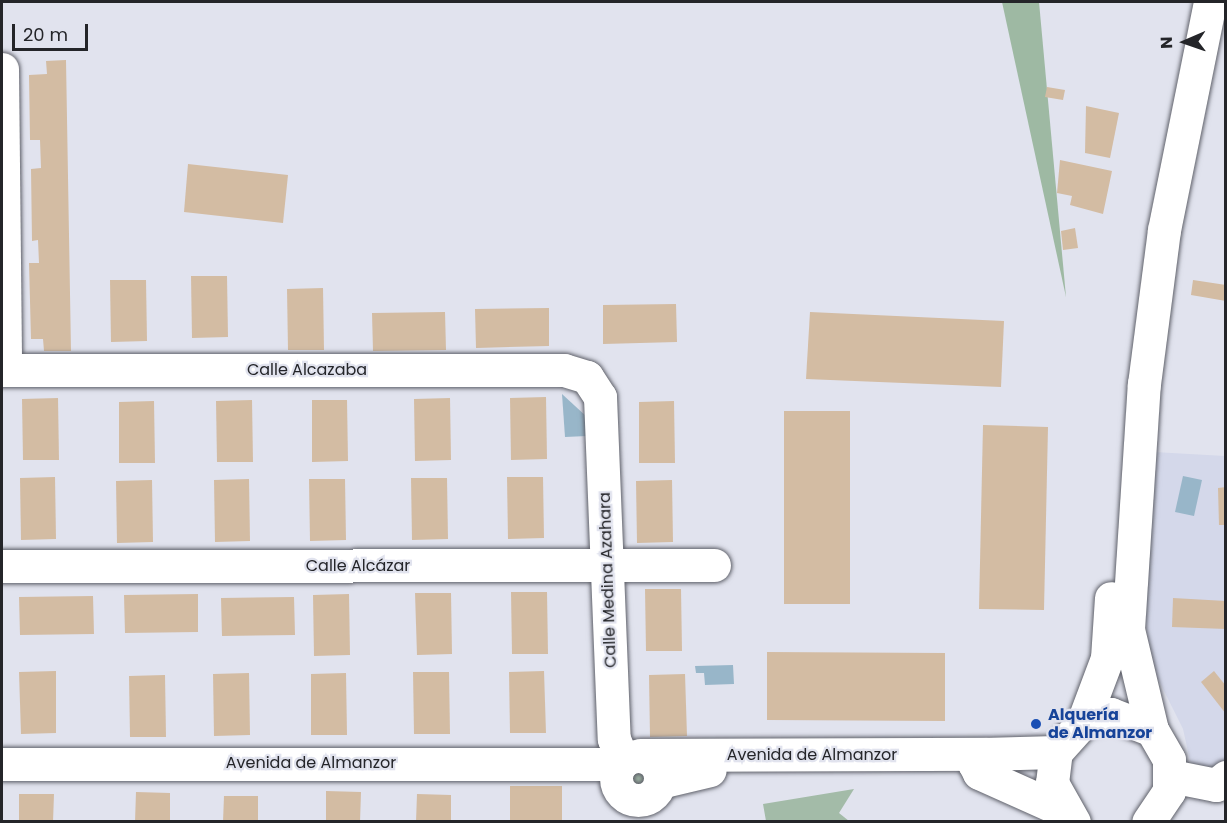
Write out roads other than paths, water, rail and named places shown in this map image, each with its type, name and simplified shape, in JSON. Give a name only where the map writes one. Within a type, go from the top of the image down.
[{"type":"street","points":[[1071,819],[1052,783],[1056,752],[1083,722],[1107,658],[1128,358],[1149,187],[1186,2]]},
{"type":"street","points":[[1152,730],[1128,629],[1144,384],[1164,230],[1210,2]]},
{"type":"street","points":[[2,69],[3,370]]},
{"type":"street","name":"Calle Alcazaba","points":[[3,370],[564,370],[587,376],[600,397]]},
{"type":"street","name":"Calle Medina Azahara","points":[[600,397],[614,739],[628,760]]},
{"type":"street","name":"Calle Alcázar","points":[[2,566],[714,565]]},
{"type":"street","points":[[1083,722],[1126,716],[1152,730],[1163,744],[1171,776],[1152,819]]},
{"type":"street","name":"Avenida de Almanzor","points":[[660,782],[698,770],[981,764],[1056,752]]},
{"type":"street","points":[[628,760],[654,761],[660,782],[647,799],[628,811],[617,785],[628,760]]},
{"type":"street","name":"Avenida de Almanzor","points":[[2,764],[628,760],[981,764],[1071,819]]},
{"type":"street","points":[[1171,776],[1216,785],[1226,777]]},
{"type":"place","name":"Alquería de Almanzor","points":[[1036,724]]}]
